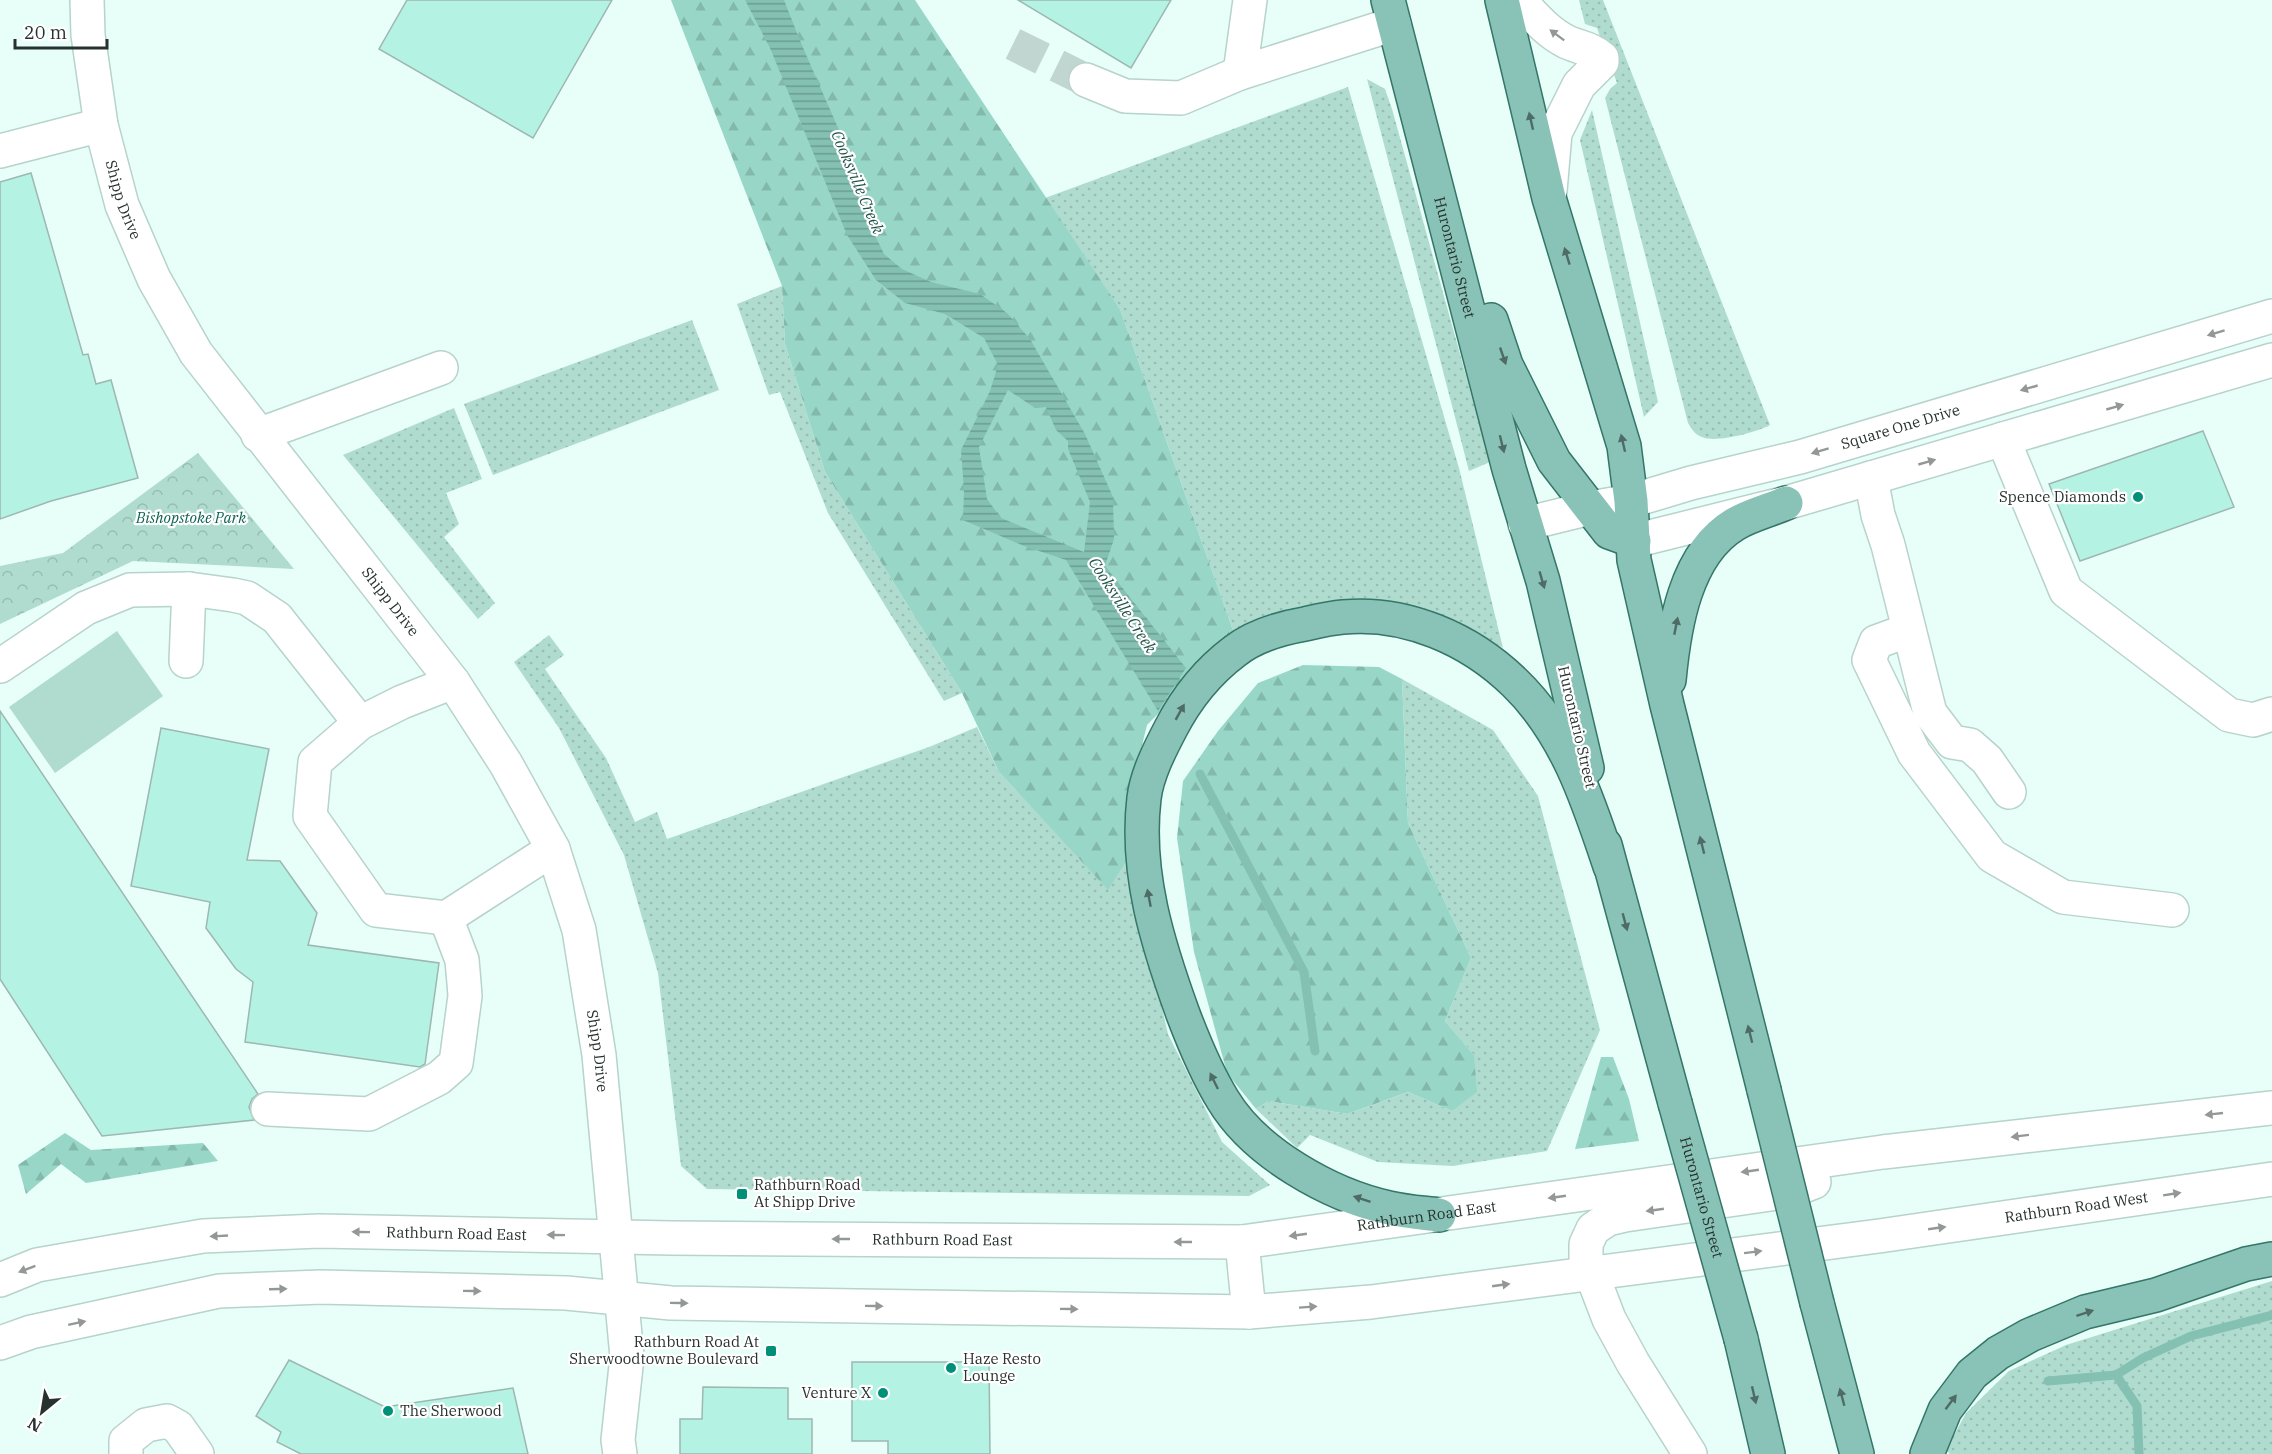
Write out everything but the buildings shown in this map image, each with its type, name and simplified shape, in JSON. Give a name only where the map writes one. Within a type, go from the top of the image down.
[{"type":"main road","points":[[1502,0],[1549,198],[1624,446],[1631,501],[1634,560],[1666,705],[1857,1454]]},
{"type":"main road","points":[[1394,22],[1506,365],[1554,461],[1609,532],[1634,542]]},
{"type":"main road","name":"Hurontario Street","points":[[1394,22],[1525,524],[1543,581],[1610,866],[1741,1339],[1768,1454]]},
{"type":"main road","points":[[1666,705],[1678,615],[1698,564],[1715,540],[1735,524],[1786,503]]},
{"type":"main road","points":[[1440,1215],[1389,1208],[1341,1192],[1309,1176],[1277,1156],[1248,1133],[1224,1101],[1191,1034],[1162,957],[1144,871],[1141,833],[1144,795],[1160,749],[1188,698],[1207,674],[1237,648],[1296,625],[1343,617],[1388,617],[1427,627],[1463,644],[1499,669],[1516,683],[1540,711],[1562,743],[1584,790],[1610,866]]},
{"type":"main road","points":[[1927,1454],[1945,1410],[1972,1374],[1998,1353],[2031,1335],[2085,1312],[2156,1295],[2266,1258]]},
{"type":"street","name":"Shipp Drive","points":[[87,0],[88,34],[102,125],[122,205],[154,279],[196,353],[453,682],[506,764],[553,849],[579,930],[598,1055],[627,1357],[618,1440],[620,1454]]},
{"type":"street","points":[[1240,74],[1250,0]]},
{"type":"street","points":[[1519,0],[1542,24],[1565,41],[1602,58],[1602,62],[1579,85],[1554,133],[1549,198]]},
{"type":"street","points":[[1086,80],[1125,96],[1181,99],[1240,74],[1394,22]]},
{"type":"street","points":[[0,151],[102,125]]},
{"type":"street","name":"Square One Drive","points":[[1525,524],[1590,508],[1631,501],[1691,483],[1800,457],[2272,316]]},
{"type":"street","points":[[1634,542],[1786,503],[2272,360]]},
{"type":"street","points":[[258,435],[441,368]]},
{"type":"street","points":[[2003,439],[2066,591],[2229,715],[2253,720],[2272,714]]},
{"type":"street","points":[[1871,478],[1878,515],[1888,545],[1930,713],[1952,742],[1971,745],[1987,760],[2009,792]]},
{"type":"street","points":[[0,666],[86,608],[130,590],[189,589],[247,598],[277,618],[360,723]]},
{"type":"street","points":[[186,661],[189,589]]},
{"type":"street","points":[[1909,630],[1876,642],[1869,660],[1914,753],[1992,856],[2063,897],[2172,910]]},
{"type":"street","points":[[453,682],[402,702],[360,723],[315,762],[310,816],[376,910],[446,918],[553,849]]},
{"type":"street","points":[[268,1109],[369,1114],[439,1078],[456,1063],[465,996],[462,960],[446,918]]},
{"type":"street","name":"Rathburn Road East","points":[[0,1280],[37,1265],[203,1236],[319,1231],[1242,1242],[1884,1152],[2272,1108]]},
{"type":"street","points":[[1690,1454],[1609,1319],[1586,1259],[1586,1244],[1593,1229],[1608,1220],[1639,1212],[1791,1191],[1811,1184],[1836,1170],[1850,1157]]},
{"type":"street","name":"Rathburn Road West","points":[[1591,1272],[1879,1236],[2272,1179]]},
{"type":"street","points":[[1242,1242],[1249,1312]]},
{"type":"street","points":[[0,1343],[32,1332],[219,1291],[321,1287],[566,1293],[671,1304],[1249,1312],[1371,1302],[1591,1272]]},
{"type":"street","points":[[126,1454],[126,1442],[146,1425],[167,1421],[178,1427],[197,1454]]},
{"type":"green space","points":[[671,0],[915,0],[1120,309],[1235,636],[1147,725],[1131,790],[1128,859],[1108,890],[999,772],[962,693],[825,472],[785,344],[782,286]]},
{"type":"green space","points":[[1579,0],[1603,0],[1770,425],[1764,428],[1738,436],[1712,439],[1697,434],[1688,423],[1605,98],[1617,83],[1597,28],[1585,24]]},
{"type":"green space","points":[[1367,79],[1385,89],[1392,109],[1490,462],[1469,471]]},
{"type":"green space","points":[[1348,87],[1459,468],[1503,648],[1472,630],[1401,604],[1235,636],[1120,309],[1045,198]]},
{"type":"green space","points":[[1592,110],[1658,402],[1644,417],[1580,140]]},
{"type":"green space","points":[[782,286],[785,344],[825,472],[962,693],[944,701],[828,513],[780,392],[769,395],[737,304]]},
{"type":"green space","points":[[692,320],[719,390],[493,475],[464,404]]},
{"type":"green space","points":[[454,408],[482,479],[446,493],[459,524],[444,537],[495,603],[478,619],[343,455]]},
{"type":"green space","name":"Bishopstoke Park","points":[[198,453],[294,569],[133,561],[0,624],[0,566],[63,553]]},
{"type":"green space","points":[[117,631],[163,696],[55,773],[9,707]]},
{"type":"green space","points":[[549,635],[564,655],[545,669],[606,758],[635,822],[657,812],[667,839],[929,747],[977,727],[999,772],[1108,889],[1128,859],[1168,1034],[1222,1142],[1270,1185],[1249,1196],[707,1189],[681,1166],[658,973],[624,855],[559,728],[514,662]]},
{"type":"green space","points":[[1303,665],[1379,667],[1402,679],[1408,823],[1471,958],[1445,1021],[1474,1055],[1477,1092],[1452,1111],[1408,1092],[1347,1114],[1269,1101],[1256,1109],[1227,1073],[1194,952],[1177,838],[1183,781],[1218,731],[1258,683]]},
{"type":"green space","points":[[1402,679],[1493,730],[1538,796],[1600,1030],[1547,1151],[1453,1166],[1378,1162],[1310,1135],[1297,1148],[1256,1109],[1269,1101],[1347,1114],[1408,1092],[1452,1111],[1474,1055],[1445,1021],[1471,958],[1408,823]]},
{"type":"green space","points":[[1601,1057],[1613,1057],[1629,1099],[1639,1141],[1575,1149]]},
{"type":"green space","points":[[65,1133],[91,1150],[203,1143],[218,1161],[86,1183],[61,1164],[26,1194],[18,1165]]},
{"type":"green space","points":[[2272,1281],[2272,1454],[1950,1454],[1946,1450],[1966,1413],[2009,1371],[2066,1345]]},
{"type":"water","points":[[745,0],[784,0],[873,208],[872,229],[884,254],[902,269],[931,282],[980,294],[1007,313],[1030,339],[1085,434],[1113,497],[1114,539],[1105,566],[1186,668],[1158,711],[1066,560],[1024,546],[963,520],[964,490],[961,450],[990,391],[998,365],[984,338],[945,314],[905,303],[876,280],[847,235],[770,48]],"holes":[[[1008,390],[1035,408],[1046,407],[1056,430],[1068,441],[1068,449],[1090,502],[1084,552],[1001,518],[987,499],[979,447]]]},
{"type":"waterway","name":"Cooksville Creek","points":[[1200,774],[1304,972],[1315,1051]]},
{"type":"waterway","name":"Cooksville Creek","points":[[2048,1381],[2116,1375],[2143,1358],[2191,1336],[2272,1315]]},
{"type":"waterway","points":[[2116,1375],[2137,1406],[2139,1454]]},
{"type":"tunnel","points":[[1013,44],[1086,80]]},
{"type":"place","name":"Spence Diamonds","points":[[2138,497]]},
{"type":"place","name":"Rathburn Road At Shipp Drive","points":[[742,1194]]},
{"type":"place","name":"Rathburn Road At Sherwoodtowne Boulevard","points":[[771,1351]]},
{"type":"place","name":"Haze Resto Lounge","points":[[951,1368]]},
{"type":"place","name":"Venture X","points":[[883,1393]]},
{"type":"place","name":"The Sherwood","points":[[388,1411]]}]
